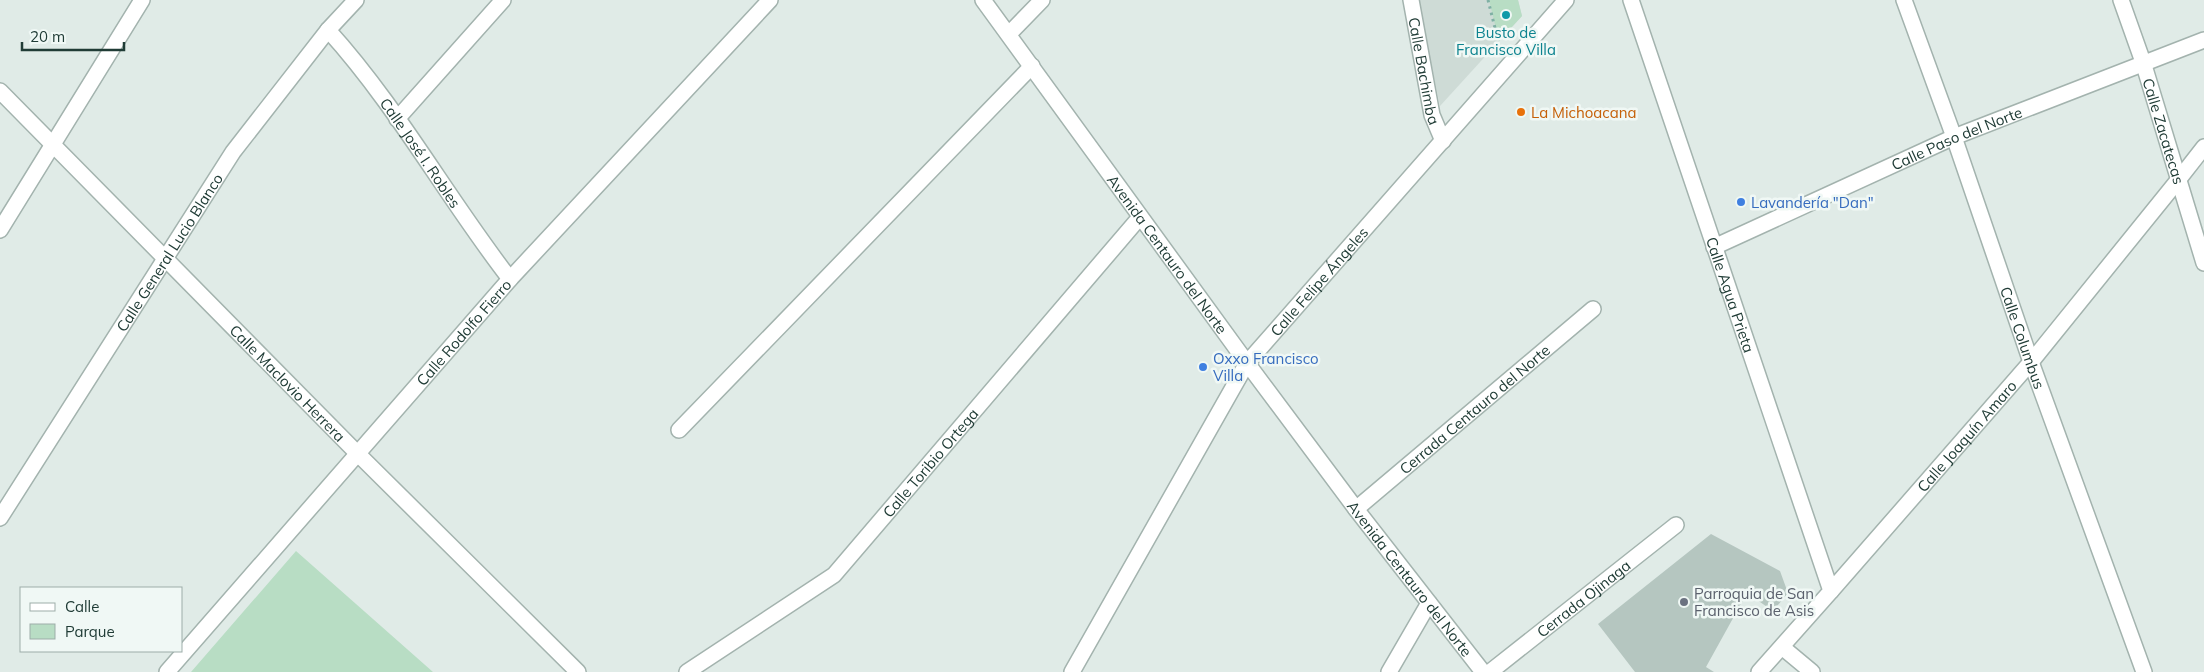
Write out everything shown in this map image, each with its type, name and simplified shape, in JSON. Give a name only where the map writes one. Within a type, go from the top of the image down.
[{"type":"street","points":[[0,230],[142,0]]},
{"type":"street","name":"Calle General Lucio Blanco","points":[[0,518],[164,257],[233,152],[328,30],[356,0]]},
{"type":"street","points":[[398,119],[503,0]]},
{"type":"street","name":"Calle Rodolfo Fierro","points":[[167,672],[510,279],[770,0]]},
{"type":"street","name":"Avenida Centauro del Norte","points":[[983,0],[1247,363],[1356,509],[1484,672]]},
{"type":"street","points":[[1009,34],[1042,0]]},
{"type":"street","name":"Calle Bachimba","points":[[1410,0],[1432,115],[1443,141]]},
{"type":"street","name":"Calle Felipe Ángeles","points":[[1072,672],[1247,363],[1566,0]]},
{"type":"street","name":"Calle Agua Prieta","points":[[1631,0],[1831,591]]},
{"type":"street","name":"Calle Columbus","points":[[1904,0],[1954,137],[2031,362],[2144,672]]},
{"type":"street","name":"Calle Zacatecas","points":[[2121,0],[2143,62],[2204,263]]},
{"type":"street","name":"Calle José I. Robles","points":[[328,30],[348,52],[398,119],[484,246],[510,279]]},
{"type":"street","name":"Calle Paso del Norte","points":[[1714,246],[1954,137],[2143,62],[2204,40]]},
{"type":"street","points":[[679,430],[1032,66]]},
{"type":"street","name":"Calle Maclovio Herrera","points":[[0,91],[357,453],[578,672]]},
{"type":"street","name":"Calle Joaquín Amaro","points":[[1759,672],[2031,362],[2204,147]]},
{"type":"street","name":"Calle Toribio Ortega","points":[[687,672],[834,575],[1140,217]]},
{"type":"street","name":"Cerrada Centauro del Norte","points":[[1356,509],[1593,309]]},
{"type":"street","name":"Cerrada Ojinaga","points":[[1490,672],[1676,525]]},
{"type":"street","points":[[1390,672],[1429,603]]},
{"type":"street","points":[[1782,647],[1812,672]]},
{"type":"path","points":[[1488,0],[1498,41],[1492,48]]},
{"type":"shaded area","points":[[1418,0],[1518,0],[1522,16],[1440,106]]},
{"type":"green space","points":[[1489,0],[1518,0],[1522,16],[1499,41]]},
{"type":"green space","points":[[296,551],[433,672],[191,672]]},
{"type":"building","name":"Parroquia de San Francisco de Asis","points":[[1711,534],[1780,571],[1788,593],[1773,611],[1747,593],[1706,667],[1714,672],[1635,672],[1598,624]]},
{"type":"place","name":"Busto de Francisco Villa","points":[[1506,15]]},
{"type":"place","name":"La Michoacana","points":[[1521,112]]},
{"type":"place","name":"Lavandería \"Dan\"","points":[[1741,202]]},
{"type":"place","name":"Oxxo Francisco Villa","points":[[1203,367]]},
{"type":"place","name":"Parroquia de San Francisco de Asis","points":[[1684,602]]}]
